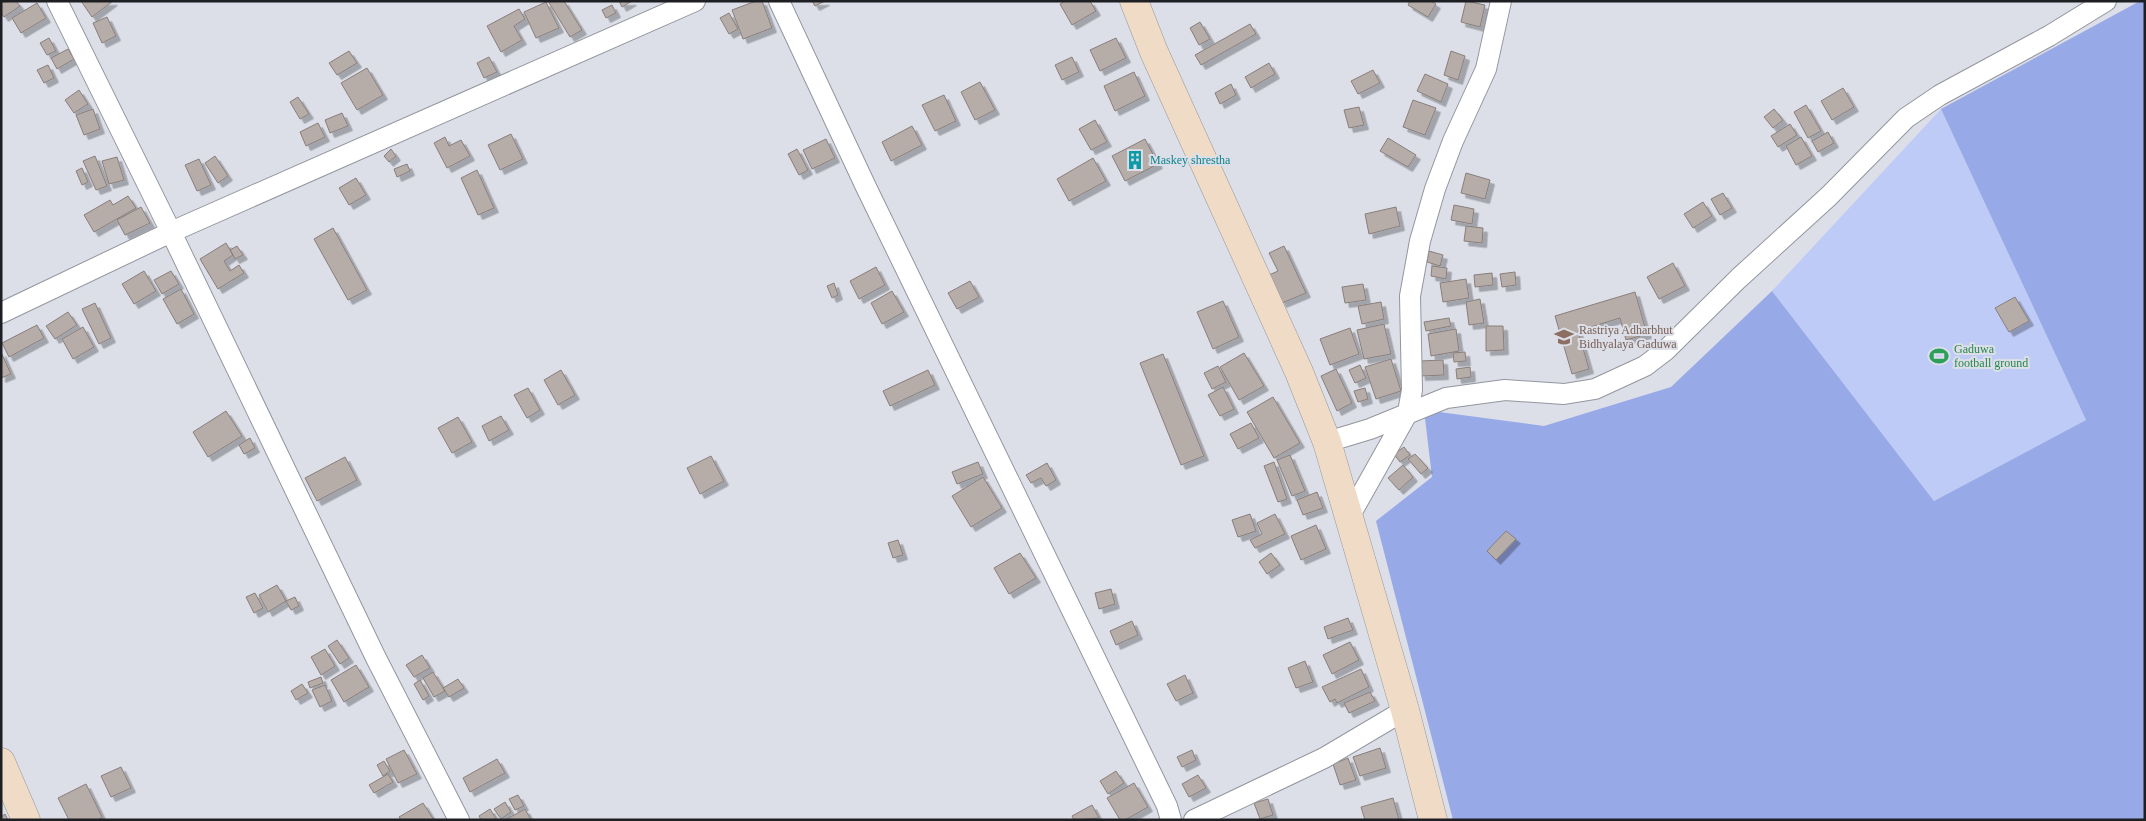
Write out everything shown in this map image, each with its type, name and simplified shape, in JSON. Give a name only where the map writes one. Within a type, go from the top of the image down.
[{"type":"street","points":[[57,1],[94,80],[172,232],[376,658],[459,820]]},
{"type":"street","points":[[1,313],[172,232],[695,1]]},
{"type":"street","points":[[779,1],[866,187],[1167,806],[1171,820]]},
{"type":"street","points":[[1134,1],[1154,52],[1299,372],[1327,442],[1405,710],[1433,820]]},
{"type":"street","points":[[1349,517],[1408,412],[1412,390],[1410,296],[1420,241],[1435,189],[1453,141],[1486,69],[1501,1]]},
{"type":"street","points":[[1327,442],[1370,429],[1446,398],[1504,390],[1564,394],[1595,389],[1645,366],[1666,350],[1739,278],[1829,196],[1906,118],[1940,95],[2049,36],[2106,1]]},
{"type":"street","points":[[1194,820],[1324,758],[1405,710]]},
{"type":"street","points":[[1,762],[26,820]]},
{"type":"shaded area","points":[[2140,1],[2145,1],[2145,820],[1453,820],[1376,521],[1432,477],[1424,410],[1544,426],[1671,387],[1772,291],[1934,501],[2086,420],[1941,109]]},
{"type":"shaded area","name":"Gaduwa football ground","points":[[1941,109],[2086,420],[1934,501],[1772,291]]},
{"type":"building","points":[[16,1],[20,6],[4,17],[1,13],[1,2]]},
{"type":"building","points":[[81,1],[113,1],[92,17]]},
{"type":"building","points":[[548,1],[564,1],[582,30],[570,37]]},
{"type":"building","points":[[619,1],[632,1],[622,7]]},
{"type":"building","points":[[756,1],[762,1],[772,28],[743,39],[732,10]]},
{"type":"building","points":[[812,1],[825,1],[815,6]]},
{"type":"building","points":[[1065,1],[1090,1],[1096,11],[1072,25],[1060,4]]},
{"type":"building","points":[[1410,1],[1431,1],[1436,4],[1428,17],[1408,5]]},
{"type":"building","points":[[1466,1],[1485,5],[1480,27],[1461,22]]},
{"type":"building","points":[[546,2],[559,28],[536,38],[524,12]]},
{"type":"building","points":[[37,3],[46,18],[21,33],[12,18]]},
{"type":"building","points":[[612,5],[616,13],[606,18],[602,10]]},
{"type":"building","points":[[519,9],[525,19],[514,26],[522,40],[501,52],[487,26]]},
{"type":"building","points":[[729,13],[738,29],[729,34],[720,18]]},
{"type":"building","points":[[107,17],[116,36],[102,43],[93,23]]},
{"type":"building","points":[[1200,22],[1210,39],[1199,45],[1190,28]]},
{"type":"building","points":[[1250,24],[1256,34],[1201,65],[1195,55]]},
{"type":"building","points":[[49,38],[56,51],[47,55],[40,43]]},
{"type":"building","points":[[1116,38],[1126,58],[1100,71],[1090,50]]},
{"type":"building","points":[[68,49],[74,59],[57,69],[51,58]]},
{"type":"building","points":[[349,51],[357,63],[337,75],[329,63]]},
{"type":"building","points":[[1451,51],[1465,56],[1458,80],[1444,75]]},
{"type":"building","points":[[489,57],[497,72],[484,78],[477,63]]},
{"type":"building","points":[[1072,57],[1079,72],[1062,80],[1055,65]]},
{"type":"building","points":[[1269,63],[1275,74],[1251,88],[1245,77]]},
{"type":"building","points":[[48,65],[54,78],[44,83],[37,70]]},
{"type":"building","points":[[367,68],[383,95],[357,110],[341,83]]},
{"type":"building","points":[[1373,70],[1380,83],[1358,94],[1351,81]]},
{"type":"building","points":[[1134,72],[1145,96],[1115,111],[1104,86]]},
{"type":"building","points":[[1425,74],[1448,84],[1441,102],[1417,91]]},
{"type":"building","points":[[980,82],[995,110],[975,120],[961,92]]},
{"type":"building","points":[[1231,84],[1236,95],[1220,104],[1215,93]]},
{"type":"building","points":[[1843,88],[1854,107],[1832,120],[1821,101]]},
{"type":"building","points":[[79,90],[88,104],[74,113],[65,100]]},
{"type":"building","points":[[944,95],[956,121],[935,131],[922,105]]},
{"type":"building","points":[[298,97],[309,114],[300,119],[290,102]]},
{"type":"building","points":[[1413,100],[1436,108],[1425,135],[1403,127]]},
{"type":"building","points":[[1806,105],[1821,131],[1808,138],[1794,112]]},
{"type":"building","points":[[1359,107],[1364,125],[1349,128],[1344,110]]},
{"type":"building","points":[[93,109],[100,129],[84,135],[76,115]]},
{"type":"building","points":[[1774,109],[1783,120],[1773,128],[1764,117]]},
{"type":"building","points":[[342,113],[348,126],[330,133],[325,120]]},
{"type":"building","points":[[1095,120],[1107,142],[1091,150],[1079,129]]},
{"type":"building","points":[[318,123],[325,137],[306,146],[300,132]]},
{"type":"building","points":[[1790,124],[1797,135],[1778,147],[1771,136]]},
{"type":"building","points":[[912,126],[922,145],[891,161],[882,142]]},
{"type":"building","points":[[1828,132],[1834,143],[1818,152],[1812,141]]},
{"type":"building","points":[[511,134],[523,159],[500,170],[488,145]]},
{"type":"building","points":[[445,137],[449,146],[461,140],[470,156],[447,168],[434,143]]},
{"type":"building","points":[[1801,137],[1812,156],[1796,165],[1786,146]]},
{"type":"building","points":[[1388,138],[1416,155],[1408,167],[1380,151]]},
{"type":"building","points":[[826,139],[835,158],[812,169],[803,150]]},
{"type":"building","name":"Maskey shrestha","points":[[1145,139],[1158,164],[1125,181],[1112,156]]},
{"type":"building","points":[[391,149],[396,156],[389,162],[384,156]]},
{"type":"building","points":[[797,149],[808,170],[799,175],[788,154]]},
{"type":"building","points":[[95,156],[107,186],[96,190],[83,161]]},
{"type":"building","points":[[215,156],[228,176],[218,183],[205,163]]},
{"type":"building","points":[[117,157],[124,180],[109,184],[102,161]]},
{"type":"building","points":[[1093,158],[1106,181],[1069,201],[1057,179]]},
{"type":"building","points":[[199,159],[211,185],[197,191],[185,165]]},
{"type":"building","points":[[407,164],[410,171],[397,177],[394,169]]},
{"type":"building","points":[[82,168],[88,182],[82,185],[76,171]]},
{"type":"building","points":[[477,170],[494,208],[478,215],[461,178]]},
{"type":"building","points":[[1466,173],[1490,180],[1485,199],[1461,193]]},
{"type":"building","points":[[356,178],[366,195],[349,205],[339,188]]},
{"type":"building","points":[[1723,193],[1732,208],[1720,215],[1711,199]]},
{"type":"building","points":[[128,196],[136,208],[94,232],[84,215],[110,200],[113,205]]},
{"type":"building","points":[[1703,202],[1712,216],[1693,228],[1684,214]]},
{"type":"building","points":[[1454,205],[1474,209],[1472,224],[1451,220]]},
{"type":"building","points":[[141,207],[150,223],[125,235],[117,220]]},
{"type":"building","points":[[1396,207],[1400,226],[1369,234],[1365,214]]},
{"type":"building","points":[[1466,226],[1483,228],[1482,243],[1464,241]]},
{"type":"building","points":[[333,228],[367,290],[348,300],[314,239]]},
{"type":"building","points":[[226,243],[233,255],[224,261],[230,271],[239,265],[244,273],[218,289],[200,259]]},
{"type":"building","points":[[237,246],[243,255],[235,259],[230,250]]},
{"type":"building","points":[[1284,246],[1306,293],[1282,303],[1269,275],[1278,271],[1269,253]]},
{"type":"building","points":[[1429,251],[1443,255],[1440,266],[1427,262]]},
{"type":"building","points":[[1673,263],[1685,286],[1659,299],[1647,277]]},
{"type":"building","points":[[1432,266],[1447,268],[1446,279],[1431,276]]},
{"type":"building","points":[[876,267],[885,285],[859,299],[850,281]]},
{"type":"building","points":[[144,271],[156,291],[134,304],[122,284]]},
{"type":"building","points":[[171,271],[179,284],[162,294],[154,280]]},
{"type":"building","points":[[1515,272],[1516,285],[1502,287],[1500,274]]},
{"type":"building","points":[[1492,273],[1493,285],[1475,287],[1474,275]]},
{"type":"building","points":[[1466,279],[1469,298],[1443,302],[1440,283]]},
{"type":"building","points":[[970,281],[979,297],[957,309],[948,293]]},
{"type":"building","points":[[834,283],[838,295],[832,298],[827,286]]},
{"type":"building","points":[[1363,284],[1366,300],[1345,303],[1342,287]]},
{"type":"building","points":[[181,289],[194,314],[177,324],[163,299]]},
{"type":"building","points":[[892,291],[904,312],[882,324],[871,303]]},
{"type":"building","points":[[1635,292],[1647,334],[1626,340],[1620,318],[1578,331],[1589,369],[1572,374],[1555,316]]},
{"type":"building","points":[[2015,297],[2029,321],[2009,332],[1995,308]]},
{"type":"building","points":[[1480,299],[1484,323],[1469,325],[1466,302]]},
{"type":"building","points":[[1223,301],[1239,337],[1213,349],[1197,312]]},
{"type":"building","points":[[1381,302],[1384,319],[1362,324],[1358,306]]},
{"type":"building","points":[[95,303],[111,338],[99,344],[82,309]]},
{"type":"building","points":[[68,312],[77,325],[55,339],[46,326]]},
{"type":"building","points":[[1449,318],[1451,326],[1426,331],[1424,322]]},
{"type":"building","points":[[1384,324],[1391,354],[1364,359],[1357,330]]},
{"type":"building","points":[[37,325],[44,338],[9,357],[2,343]]},
{"type":"building","points":[[1486,326],[1503,326],[1504,350],[1486,351]]},
{"type":"building","points":[[83,327],[94,347],[73,359],[62,339]]},
{"type":"building","points":[[1350,328],[1359,354],[1330,365],[1320,339]]},
{"type":"building","points":[[1456,329],[1459,351],[1431,356],[1428,334]]},
{"type":"building","points":[[1,352],[11,374],[1,378]]},
{"type":"building","points":[[1465,352],[1466,361],[1454,362],[1453,353]]},
{"type":"building","points":[[1244,353],[1264,386],[1239,400],[1220,367]]},
{"type":"building","points":[[1163,354],[1204,456],[1181,465],[1140,363]]},
{"type":"building","points":[[1391,359],[1401,391],[1376,399],[1365,367]]},
{"type":"building","points":[[1443,360],[1444,375],[1421,376],[1420,361]]},
{"type":"building","points":[[1360,365],[1366,378],[1355,383],[1349,370]]},
{"type":"building","points":[[1218,366],[1226,382],[1212,389],[1204,373]]},
{"type":"building","points":[[1470,367],[1471,377],[1457,379],[1456,369]]},
{"type":"building","points":[[1336,369],[1352,403],[1337,411],[1321,376]]},
{"type":"building","points":[[561,370],[575,395],[558,405],[544,380]]},
{"type":"building","points":[[928,370],[935,385],[890,406],[883,391]]},
{"type":"building","points":[[1223,387],[1234,409],[1220,416],[1208,395]]},
{"type":"building","points":[[528,388],[540,410],[527,418],[514,395]]},
{"type":"building","points":[[1365,388],[1368,399],[1358,402],[1354,391]]},
{"type":"building","points":[[1273,397],[1300,443],[1274,458],[1247,412]]},
{"type":"building","points":[[226,411],[242,436],[208,457],[193,432]]},
{"type":"building","points":[[501,416],[509,430],[489,441],[482,426]]},
{"type":"building","points":[[458,417],[472,442],[452,453],[438,428]]},
{"type":"building","points":[[1251,423],[1259,438],[1238,449],[1230,434]]},
{"type":"building","points":[[250,438],[255,448],[244,454],[239,445]]},
{"type":"building","points":[[1404,447],[1410,455],[1400,462],[1394,454]]},
{"type":"building","points":[[1415,454],[1428,468],[1421,474],[1408,459]]},
{"type":"building","points":[[1290,455],[1305,491],[1292,496],[1277,460]]},
{"type":"building","points":[[711,456],[724,481],[700,494],[687,468]]},
{"type":"building","points":[[345,457],[357,480],[317,501],[305,478]]},
{"type":"building","points":[[978,462],[983,474],[957,484],[952,472]]},
{"type":"building","points":[[1274,462],[1287,499],[1278,502],[1264,466]]},
{"type":"building","points":[[1047,463],[1056,480],[1046,486],[1041,478],[1031,483],[1026,475]]},
{"type":"building","points":[[1403,465],[1413,477],[1399,490],[1388,478]]},
{"type":"building","points":[[983,477],[1002,508],[971,527],[952,496]]},
{"type":"building","points":[[1317,492],[1323,508],[1303,515],[1297,500]]},
{"type":"building","points":[[1250,514],[1256,531],[1238,537],[1232,520]]},
{"type":"building","points":[[1275,514],[1285,534],[1255,548],[1250,540],[1262,534],[1257,523]]},
{"type":"building","points":[[1316,525],[1326,549],[1301,560],[1291,536]]},
{"type":"building","points":[[1506,531],[1516,539],[1496,560],[1487,551]]},
{"type":"building","points":[[898,540],[903,555],[893,558],[888,543]]},
{"type":"building","points":[[1020,553],[1036,578],[1009,594],[994,568]]},
{"type":"building","points":[[1271,553],[1280,565],[1267,574],[1259,562]]},
{"type":"building","points":[[277,585],[286,601],[268,612],[259,595]]},
{"type":"building","points":[[1111,589],[1115,604],[1099,609],[1095,593]]},
{"type":"building","points":[[255,593],[263,608],[254,613],[246,597]]},
{"type":"building","points":[[295,597],[299,606],[291,610],[286,601]]},
{"type":"building","points":[[1348,618],[1353,630],[1328,639],[1324,627]]},
{"type":"building","points":[[1132,621],[1138,635],[1116,645],[1110,631]]},
{"type":"building","points":[[337,640],[349,658],[340,664],[328,646]]},
{"type":"building","points":[[1350,642],[1359,660],[1332,674],[1323,655]]},
{"type":"building","points":[[325,649],[335,666],[321,675],[311,657]]},
{"type":"building","points":[[422,655],[430,668],[414,677],[406,665]]},
{"type":"building","points":[[1305,661],[1313,682],[1296,688],[1288,668]]},
{"type":"building","points":[[356,665],[369,687],[344,702],[331,680]]},
{"type":"building","points":[[1361,669],[1369,687],[1337,703],[1335,699],[1330,702],[1322,687]]},
{"type":"building","points":[[433,672],[445,691],[434,697],[423,678]]},
{"type":"building","points":[[1185,675],[1193,693],[1176,701],[1167,684]]},
{"type":"building","points":[[321,677],[323,683],[310,688],[308,682]]},
{"type":"building","points":[[458,679],[464,688],[449,697],[443,688]]},
{"type":"building","points":[[420,680],[429,696],[423,700],[414,684]]},
{"type":"building","points":[[302,684],[308,693],[296,700],[291,691]]},
{"type":"building","points":[[325,685],[332,701],[320,707],[312,690]]},
{"type":"building","points":[[1370,692],[1375,701],[1349,713],[1344,703]]},
{"type":"building","points":[[1380,748],[1386,768],[1360,776],[1353,757]]},
{"type":"building","points":[[404,750],[417,774],[398,783],[386,759]]},
{"type":"building","points":[[1192,750],[1196,760],[1182,767],[1177,757]]},
{"type":"building","points":[[1348,758],[1356,780],[1340,785],[1333,764]]},
{"type":"building","points":[[497,759],[505,773],[470,792],[463,778]]},
{"type":"building","points":[[384,761],[390,771],[383,776],[377,765]]},
{"type":"building","points":[[121,767],[131,788],[111,797],[101,776]]},
{"type":"building","points":[[1116,771],[1124,783],[1108,794],[1100,781]]},
{"type":"building","points":[[388,774],[393,782],[374,793],[369,785]]},
{"type":"building","points":[[1198,775],[1206,788],[1189,797],[1182,784]]},
{"type":"building","points":[[1134,783],[1148,807],[1125,820],[1120,820],[1107,798]]},
{"type":"building","points":[[86,784],[102,817],[98,820],[69,820],[58,798]]},
{"type":"building","points":[[518,795],[524,806],[515,810],[509,799]]},
{"type":"building","points":[[1393,798],[1399,820],[1365,820],[1361,807]]},
{"type":"building","points":[[1268,799],[1273,815],[1260,819],[1254,803]]},
{"type":"building","points":[[505,802],[511,812],[501,819],[494,809]]},
{"type":"building","points":[[423,803],[434,820],[401,820],[399,817]]},
{"type":"building","points":[[1092,805],[1099,818],[1074,820],[1072,816]]},
{"type":"building","points":[[490,809],[497,820],[481,820],[479,816]]},
{"type":"building","points":[[525,809],[531,820],[505,820]]},
{"type":"building","points":[[5,814],[8,820],[1,820],[1,817]]},
{"type":"place","name":"Maskey shrestha","points":[[1135,160]]},
{"type":"place","name":"Rastriya Adharbhut Bidhyalaya Gaduwa","points":[[1564,337]]},
{"type":"place","name":"Gaduwa football ground","points":[[1939,356]]}]
